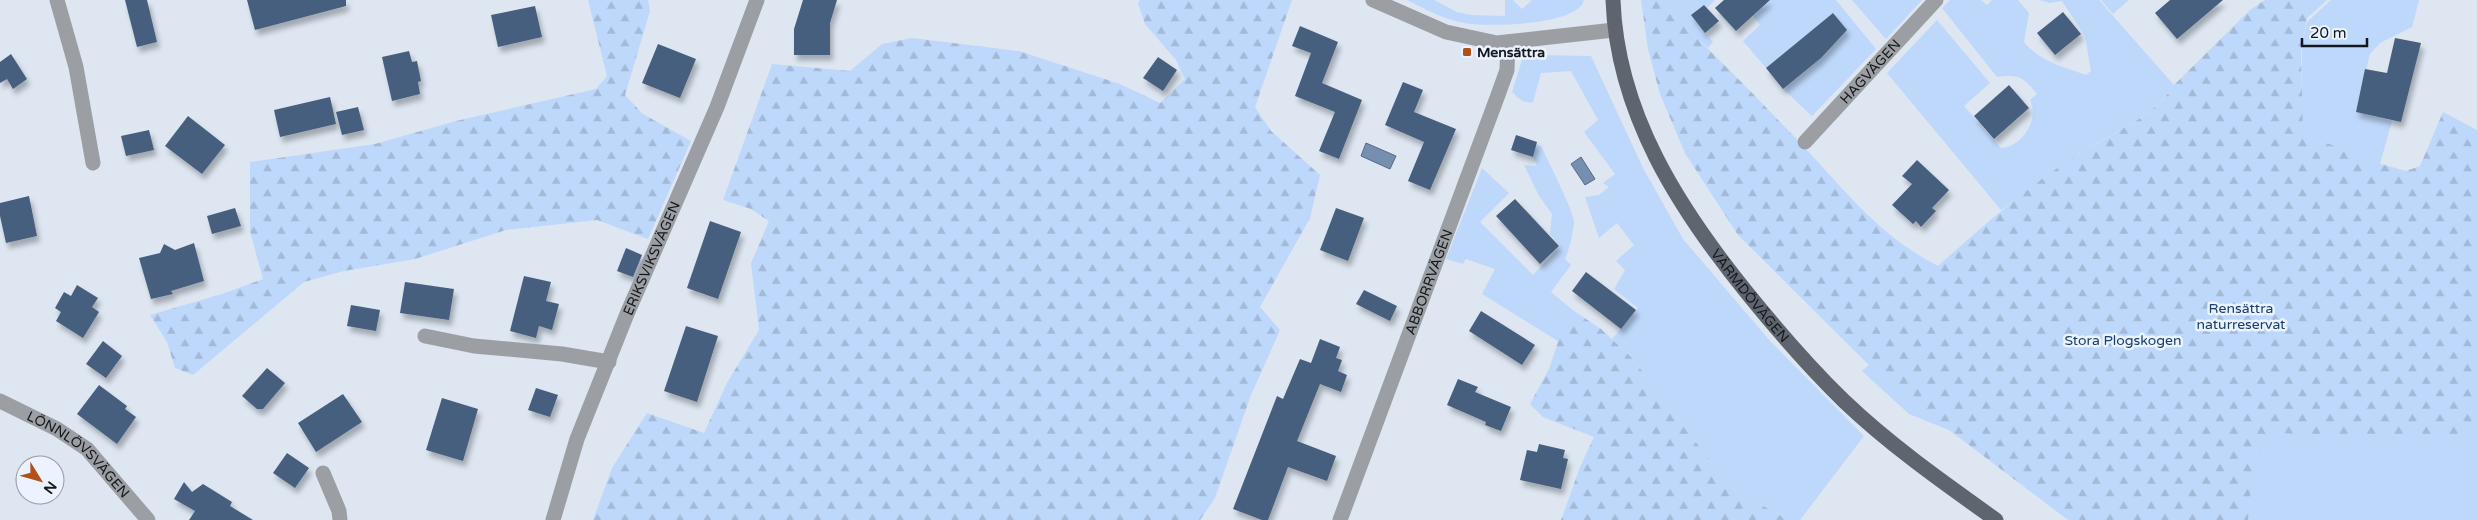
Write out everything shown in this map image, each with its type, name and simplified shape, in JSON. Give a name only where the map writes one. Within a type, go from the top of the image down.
[{"type":"main road","name":"VÄRMDÖVÄGEN","points":[[1613,0],[1614,30],[1629,92],[1646,138],[1663,174],[1720,258],[1791,346],[1845,401],[1923,467],[1996,520]]},
{"type":"street","points":[[57,0],[76,67],[93,163]]},
{"type":"street","name":"ERIKSVIKSVÄGEN","points":[[553,520],[578,439],[717,107],[757,0]]},
{"type":"street","points":[[1373,0],[1446,32],[1481,41],[1508,42],[1614,30]]},
{"type":"street","name":"HAGVÄGEN","points":[[1805,142],[1936,0]]},
{"type":"street","name":"ABBORRVÄGEN","points":[[1340,520],[1507,70],[1508,42]]},
{"type":"street","points":[[425,336],[474,346],[562,354],[609,362]]},
{"type":"street","name":"LÖNNLÖVSVÄGEN","points":[[0,401],[57,429],[87,449],[148,520]]},
{"type":"street","points":[[324,473],[339,511],[340,520]]},
{"type":"green space","points":[[588,0],[648,0],[650,11],[625,95],[643,114],[691,141],[648,239],[597,220],[506,230],[415,259],[344,271],[304,282],[193,375],[175,368],[167,342],[150,315],[222,294],[263,279],[250,231],[250,162],[375,144],[456,121],[596,89],[607,76]]},
{"type":"green space","points":[[1140,0],[1292,0],[1255,107],[1271,131],[1320,175],[1310,218],[1260,307],[1280,330],[1251,395],[1215,498],[1200,520],[593,520],[612,468],[647,413],[704,433],[727,383],[759,330],[751,263],[769,221],[751,209],[723,200],[772,64],[850,71],[882,44],[912,38],[1019,51],[1120,84],[1160,103],[1185,79],[1176,60],[1145,24],[1138,3]]},
{"type":"green space","points":[[1407,0],[1434,0],[1457,12],[1471,15],[1505,16],[1505,0],[1513,0],[1522,9],[1532,0],[1584,0],[1578,9],[1549,20],[1491,25],[1464,23],[1449,19]]},
{"type":"green space","name":"Stora Plogskogen","points":[[1641,0],[1682,0],[1669,12],[1756,97],[1866,214],[1899,242],[1938,266],[2026,191],[2063,164],[2145,115],[2156,106],[2174,85],[2250,10],[2265,0],[2300,0],[2308,12],[2301,52],[2303,134],[2381,164],[2406,171],[2420,166],[2443,112],[2477,130],[2477,439],[2272,433],[2253,465],[2248,520],[2068,520],[1887,383],[1738,235],[1685,153],[1660,94],[1648,49]]},
{"type":"green space","points":[[1682,0],[1715,0],[1707,8],[1704,5],[1691,15],[1713,42],[1708,48],[1669,12]]},
{"type":"green space","points":[[1770,0],[1836,0],[1876,49],[1812,116],[1783,89],[1820,58],[1804,38],[1766,68],[1743,41],[1760,25],[1753,16]]},
{"type":"green space","points":[[1852,0],[1922,0],[1886,39]]},
{"type":"green space","points":[[1950,0],[1981,0],[1987,5],[1992,0],[2018,0],[2029,13],[2024,42],[2030,49],[2044,59],[2086,75],[2091,71],[2085,36],[2062,1],[2050,3],[2040,0],[2099,0],[2174,85],[2166,96],[2145,115],[2072,159],[2001,210],[1887,73],[1937,20],[1990,83],[1964,106],[2001,148],[2016,143],[2022,137],[2031,123],[2033,115],[2030,100],[2037,94],[2020,78],[2011,76],[1997,77],[1942,8]]},
{"type":"green space","points":[[2101,0],[2129,0],[2113,14]]},
{"type":"green space","points":[[2300,0],[2327,0],[2307,18],[2308,12]]},
{"type":"green space","name":"Stora Plogskogen","points":[[2331,0],[2419,0],[2412,27],[2380,43],[2370,54],[2356,111],[2392,121],[2380,164],[2397,178],[2477,180],[2477,520],[2111,520],[1991,447],[1909,414],[1862,371],[2234,45],[2302,100],[2302,46],[2307,22]]},
{"type":"green space","points":[[1535,55],[1591,56],[1643,168],[1683,239],[1771,342],[1864,436],[1800,520],[1788,520],[1730,487],[1632,358],[1612,339],[1638,308],[1614,289],[1625,270],[1616,261],[1634,245],[1617,223],[1599,238],[1585,197],[1599,195],[1609,187],[1603,183],[1615,174],[1584,132],[1598,120],[1571,71],[1541,73],[1533,102],[1524,101],[1512,92],[1522,60]]},
{"type":"green space","points":[[1536,144],[1541,146],[1565,197],[1574,222],[1565,259],[1571,265],[1551,292],[1574,311],[1558,341],[1482,294],[1495,269],[1466,259],[1463,264],[1446,259],[1482,168],[1509,193],[1480,222],[1533,275],[1560,246],[1550,233],[1552,214],[1539,196],[1524,165],[1537,166],[1533,157]]},
{"type":"green space","points":[[1574,311],[1601,329],[1632,358],[1730,487],[1788,520],[1561,520],[1580,467],[1594,437],[1543,417],[1530,404],[1549,369],[1561,333]]},
{"type":"shaded area","points":[[1366,143],[1396,156],[1390,169],[1361,156]]},
{"type":"shaded area","points":[[1581,157],[1595,179],[1585,185],[1571,164]]},
{"type":"building","points":[[125,0],[147,0],[157,42],[137,47]]},
{"type":"building","points":[[247,0],[346,0],[346,6],[255,30]]},
{"type":"building","points":[[803,0],[837,0],[830,23],[830,55],[794,55],[794,29]]},
{"type":"building","points":[[1724,0],[1770,0],[1736,31],[1715,8]]},
{"type":"building","points":[[2170,0],[2223,0],[2177,39],[2155,13]]},
{"type":"building","points":[[1704,5],[1719,21],[1705,33],[1691,15]]},
{"type":"building","points":[[535,6],[542,37],[498,47],[491,15]]},
{"type":"building","points":[[2063,12],[2081,34],[2055,55],[2037,33]]},
{"type":"building","points":[[1833,13],[1847,30],[1821,58],[1783,89],[1766,68]]},
{"type":"building","points":[[1300,26],[1338,42],[1322,83],[1362,100],[1339,159],[1319,151],[1335,112],[1295,96],[1311,53],[1292,46]]},
{"type":"building","points":[[2395,38],[2421,43],[2401,122],[2356,112],[2365,69],[2387,73]]},
{"type":"building","points":[[658,44],[696,59],[680,98],[642,83]]},
{"type":"building","points":[[409,51],[412,62],[417,61],[421,81],[418,82],[420,94],[392,101],[382,57]]},
{"type":"building","points":[[11,54],[27,79],[13,89],[7,79],[0,83],[0,62]]},
{"type":"building","points":[[1158,57],[1177,70],[1163,91],[1143,78]]},
{"type":"building","points":[[1403,82],[1423,90],[1414,112],[1456,129],[1430,190],[1408,181],[1424,142],[1385,125]]},
{"type":"building","points":[[2009,85],[2029,108],[1994,139],[1974,116]]},
{"type":"building","points":[[330,97],[336,124],[280,137],[274,110]]},
{"type":"building","points":[[358,107],[364,130],[342,135],[336,112]]},
{"type":"building","points":[[188,116],[225,145],[202,174],[165,146]]},
{"type":"building","points":[[149,130],[154,150],[126,156],[121,136]]},
{"type":"building","points":[[1516,135],[1537,142],[1533,157],[1511,150]]},
{"type":"building","points":[[1917,160],[1949,190],[1932,208],[1936,211],[1921,227],[1916,221],[1913,224],[1892,205],[1912,184],[1902,176]]},
{"type":"building","points":[[29,196],[37,236],[6,243],[0,216],[0,203]]},
{"type":"building","points":[[1515,199],[1559,246],[1540,264],[1496,216]]},
{"type":"building","points":[[235,208],[241,226],[212,234],[207,216]]},
{"type":"building","points":[[1336,208],[1364,218],[1348,261],[1320,250]]},
{"type":"building","points":[[710,221],[741,232],[718,299],[687,288]]},
{"type":"building","points":[[194,243],[204,281],[171,291],[173,294],[151,299],[139,258],[160,253],[164,244],[175,250]]},
{"type":"building","points":[[626,248],[642,255],[633,277],[617,271]]},
{"type":"building","points":[[1586,272],[1636,310],[1621,329],[1572,291]]},
{"type":"building","points":[[524,276],[551,282],[546,301],[559,304],[552,330],[539,326],[536,338],[510,331]]},
{"type":"building","points":[[405,282],[454,289],[449,320],[400,313]]},
{"type":"building","points":[[77,285],[98,298],[92,307],[99,312],[83,338],[56,321],[61,312],[55,308],[64,292],[71,296]]},
{"type":"building","points":[[1364,290],[1397,306],[1390,321],[1356,304]]},
{"type":"building","points":[[351,305],[380,310],[376,331],[347,326]]},
{"type":"building","points":[[1481,311],[1535,345],[1522,365],[1469,331]]},
{"type":"building","points":[[686,326],[718,336],[697,402],[664,391]]},
{"type":"building","points":[[1320,339],[1340,347],[1336,358],[1342,360],[1338,371],[1347,375],[1341,392],[1320,384],[1297,441],[1336,456],[1327,481],[1288,467],[1268,520],[1262,520],[1233,509],[1277,396],[1283,399],[1300,359],[1311,363]]},
{"type":"building","points":[[103,341],[122,356],[106,378],[86,364]]},
{"type":"building","points":[[267,368],[285,383],[263,409],[257,409],[242,396]]},
{"type":"building","points":[[1458,379],[1478,387],[1475,392],[1511,407],[1501,431],[1485,425],[1486,422],[1447,405]]},
{"type":"building","points":[[99,385],[127,406],[125,409],[136,417],[117,444],[77,414]]},
{"type":"building","points":[[536,388],[558,395],[550,417],[528,410]]},
{"type":"building","points":[[343,394],[362,422],[316,452],[298,423]]},
{"type":"building","points":[[442,398],[478,409],[463,461],[426,450]]},
{"type":"building","points":[[1539,444],[1565,450],[1563,458],[1568,459],[1561,489],[1520,480],[1527,450],[1537,452]]},
{"type":"building","points":[[287,453],[309,468],[295,488],[273,473]]},
{"type":"building","points":[[184,482],[192,492],[203,484],[232,502],[230,506],[253,520],[189,520],[195,511],[174,499]]},
{"type":"place","name":"Mensättra","points":[[1467,52]]},
{"type":"park label","name":"Rensättra naturreservat","points":[[2241,316]]}]
